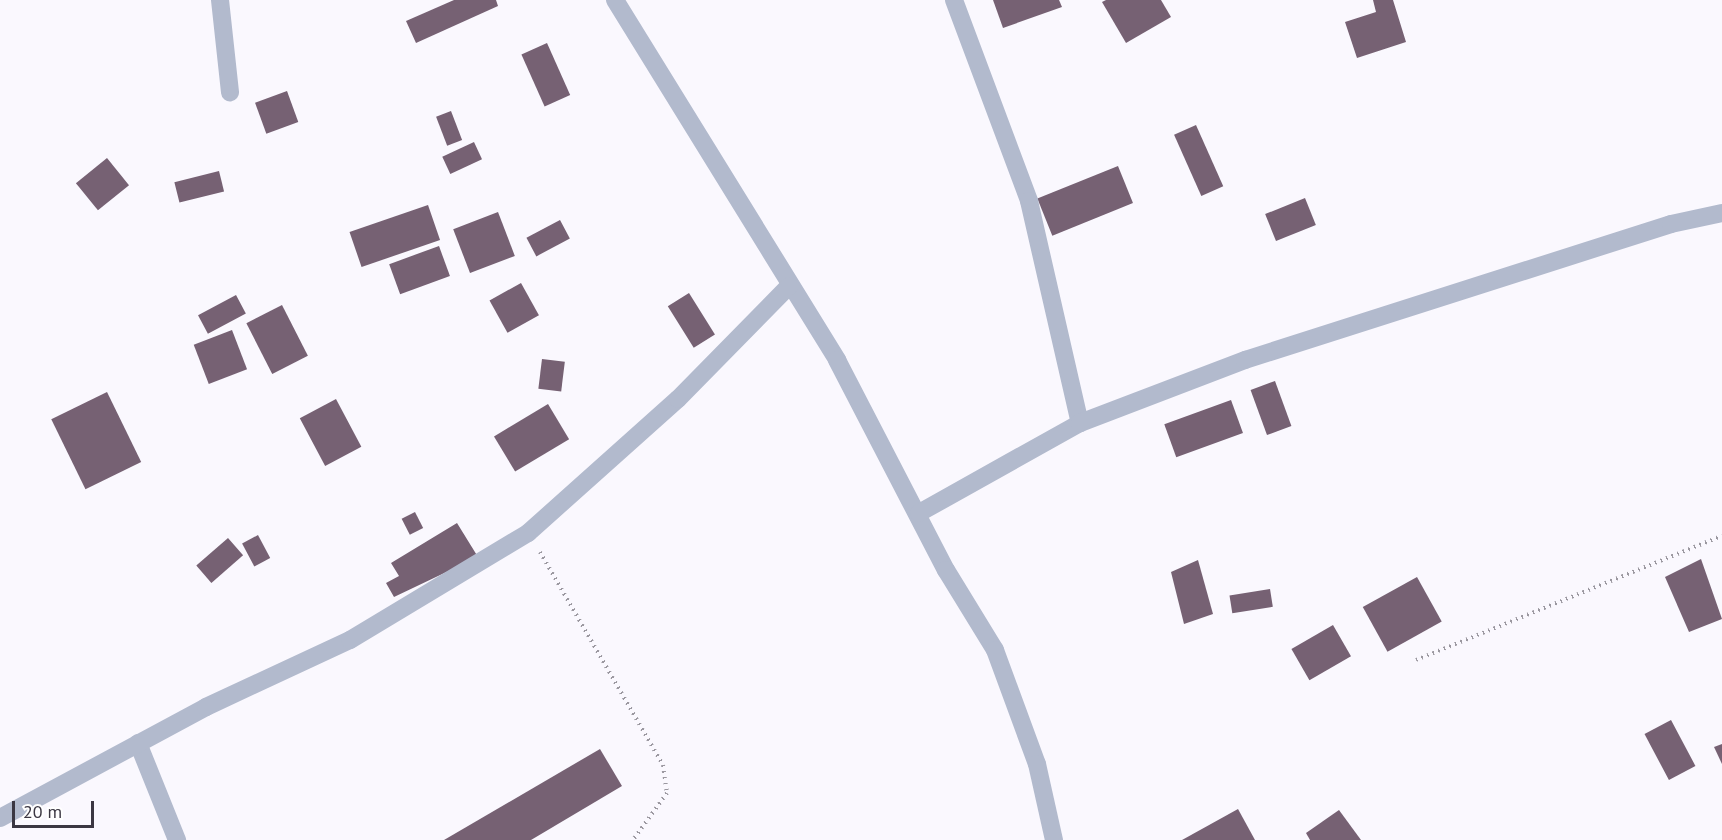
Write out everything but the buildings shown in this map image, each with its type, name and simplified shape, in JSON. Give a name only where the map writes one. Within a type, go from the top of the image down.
[{"type":"street","points":[[220,0],[230,92]]},
{"type":"street","points":[[615,0],[789,286],[837,360],[1012,690],[1054,840]]},
{"type":"street","points":[[954,0],[1029,201],[1080,423]]},
{"type":"street","points":[[919,513],[1080,423],[1245,360],[1671,224],[1722,213]]},
{"type":"street","points":[[0,818],[138,743],[350,640],[528,533],[678,399],[789,286]]},
{"type":"street","points":[[138,743],[177,840]]},
{"type":"path","points":[[528,533],[663,765],[667,793],[633,840]]},
{"type":"path","points":[[1416,660],[1722,536]]}]
